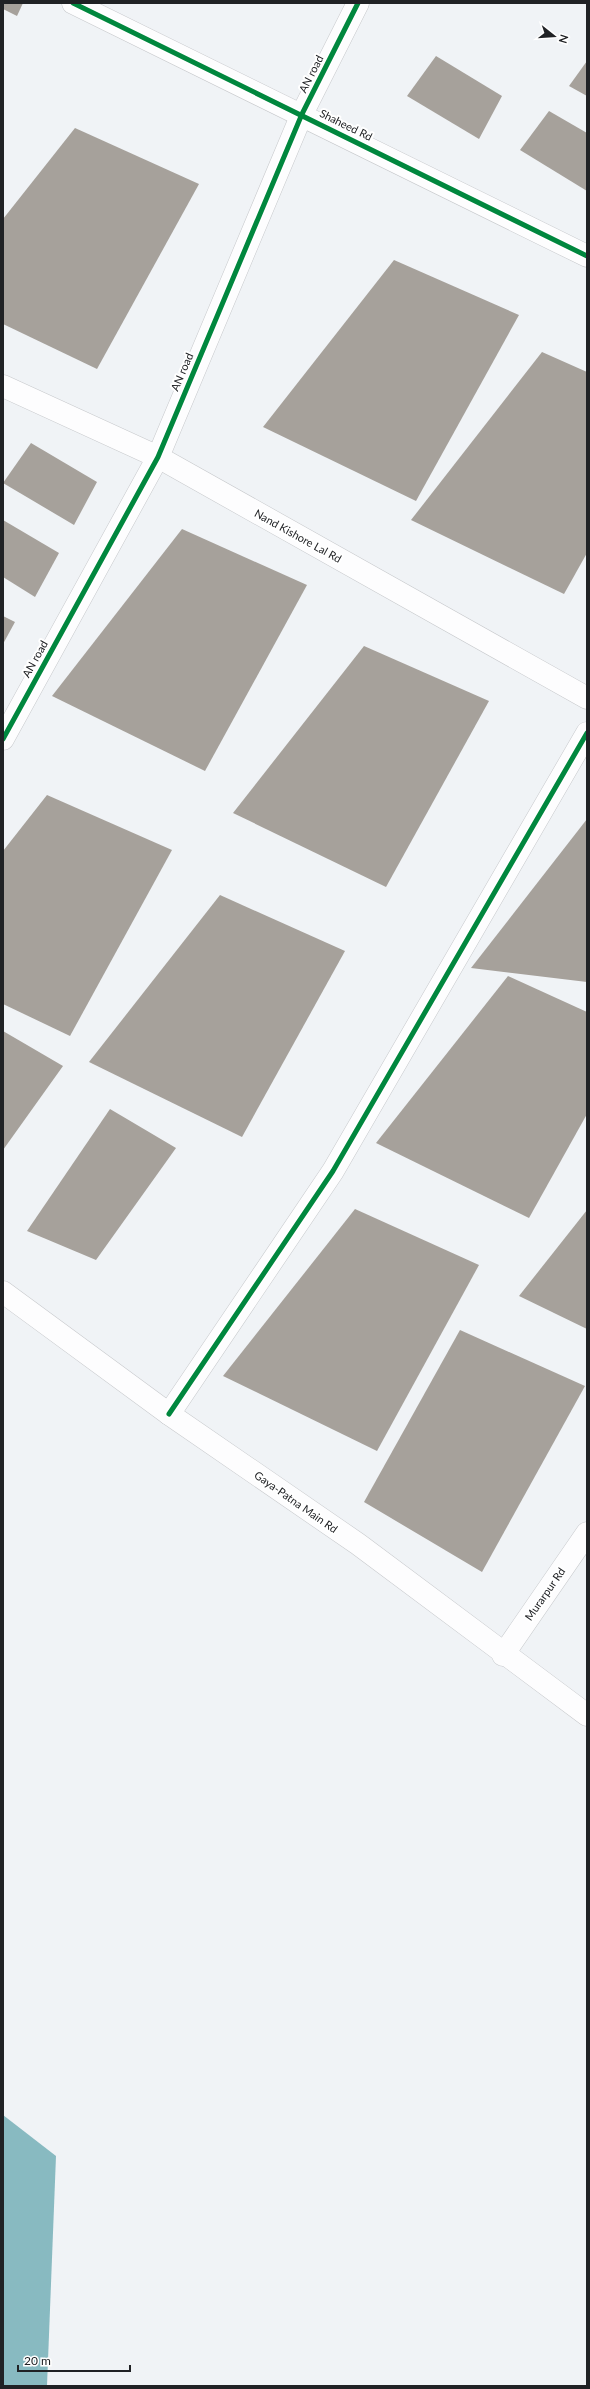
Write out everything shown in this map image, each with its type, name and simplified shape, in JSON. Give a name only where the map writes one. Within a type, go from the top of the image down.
[{"type":"street","name":"Shaheed Rd","points":[[73,3],[302,114],[587,256]]},
{"type":"street","name":"AN road","points":[[3,739],[158,457],[302,114],[358,3]]},
{"type":"street","name":"Nand Kishore Lal Rd","points":[[3,386],[158,457],[587,698]]},
{"type":"street","points":[[169,1414],[333,1171],[587,733]]},
{"type":"street","name":"Gaya-Patna Main Rd","points":[[3,1292],[169,1414],[358,1544],[503,1654],[587,1715]]},
{"type":"street","name":"Murarpur Rd","points":[[503,1654],[587,1533]]},
{"type":"water","points":[[3,2115],[56,2156],[47,2386],[3,2386]]},
{"type":"building","points":[[3,3],[23,3],[17,16],[3,9]]},
{"type":"building","points":[[436,56],[502,96],[479,139],[407,96]]},
{"type":"building","points":[[587,61],[587,96],[569,86]]},
{"type":"building","points":[[549,111],[587,133],[587,191],[520,150]]},
{"type":"building","points":[[75,128],[199,184],[97,369],[3,324],[3,219]]},
{"type":"building","points":[[394,260],[519,315],[416,501],[263,427]]},
{"type":"building","points":[[542,352],[587,372],[587,553],[564,594],[411,520]]},
{"type":"building","points":[[31,443],[97,482],[74,525],[3,483]]},
{"type":"building","points":[[3,520],[59,553],[35,597],[3,577]]},
{"type":"building","points":[[182,529],[307,585],[205,771],[52,696]]},
{"type":"building","points":[[3,616],[15,622],[3,644]]},
{"type":"building","points":[[364,646],[489,701],[386,887],[233,813]]},
{"type":"building","points":[[47,795],[172,850],[70,1036],[3,1004],[3,851]]},
{"type":"building","points":[[587,819],[587,982],[471,968]]},
{"type":"building","points":[[220,895],[345,951],[242,1137],[89,1062]]},
{"type":"building","points":[[508,976],[587,1012],[587,1114],[529,1218],[376,1143]]},
{"type":"building","points":[[3,1031],[63,1066],[3,1150]]},
{"type":"building","points":[[110,1109],[176,1148],[96,1260],[27,1231]]},
{"type":"building","points":[[355,1209],[479,1265],[377,1451],[223,1376]]},
{"type":"building","points":[[587,1210],[587,1329],[519,1296]]},
{"type":"building","points":[[460,1330],[585,1386],[482,1572],[364,1502]]},
{"type":"cycle path","points":[[73,3],[587,256]]},
{"type":"cycle path","points":[[3,739],[158,457],[302,114],[358,3]]},
{"type":"cycle path","points":[[169,1414],[333,1171],[587,733]]}]
